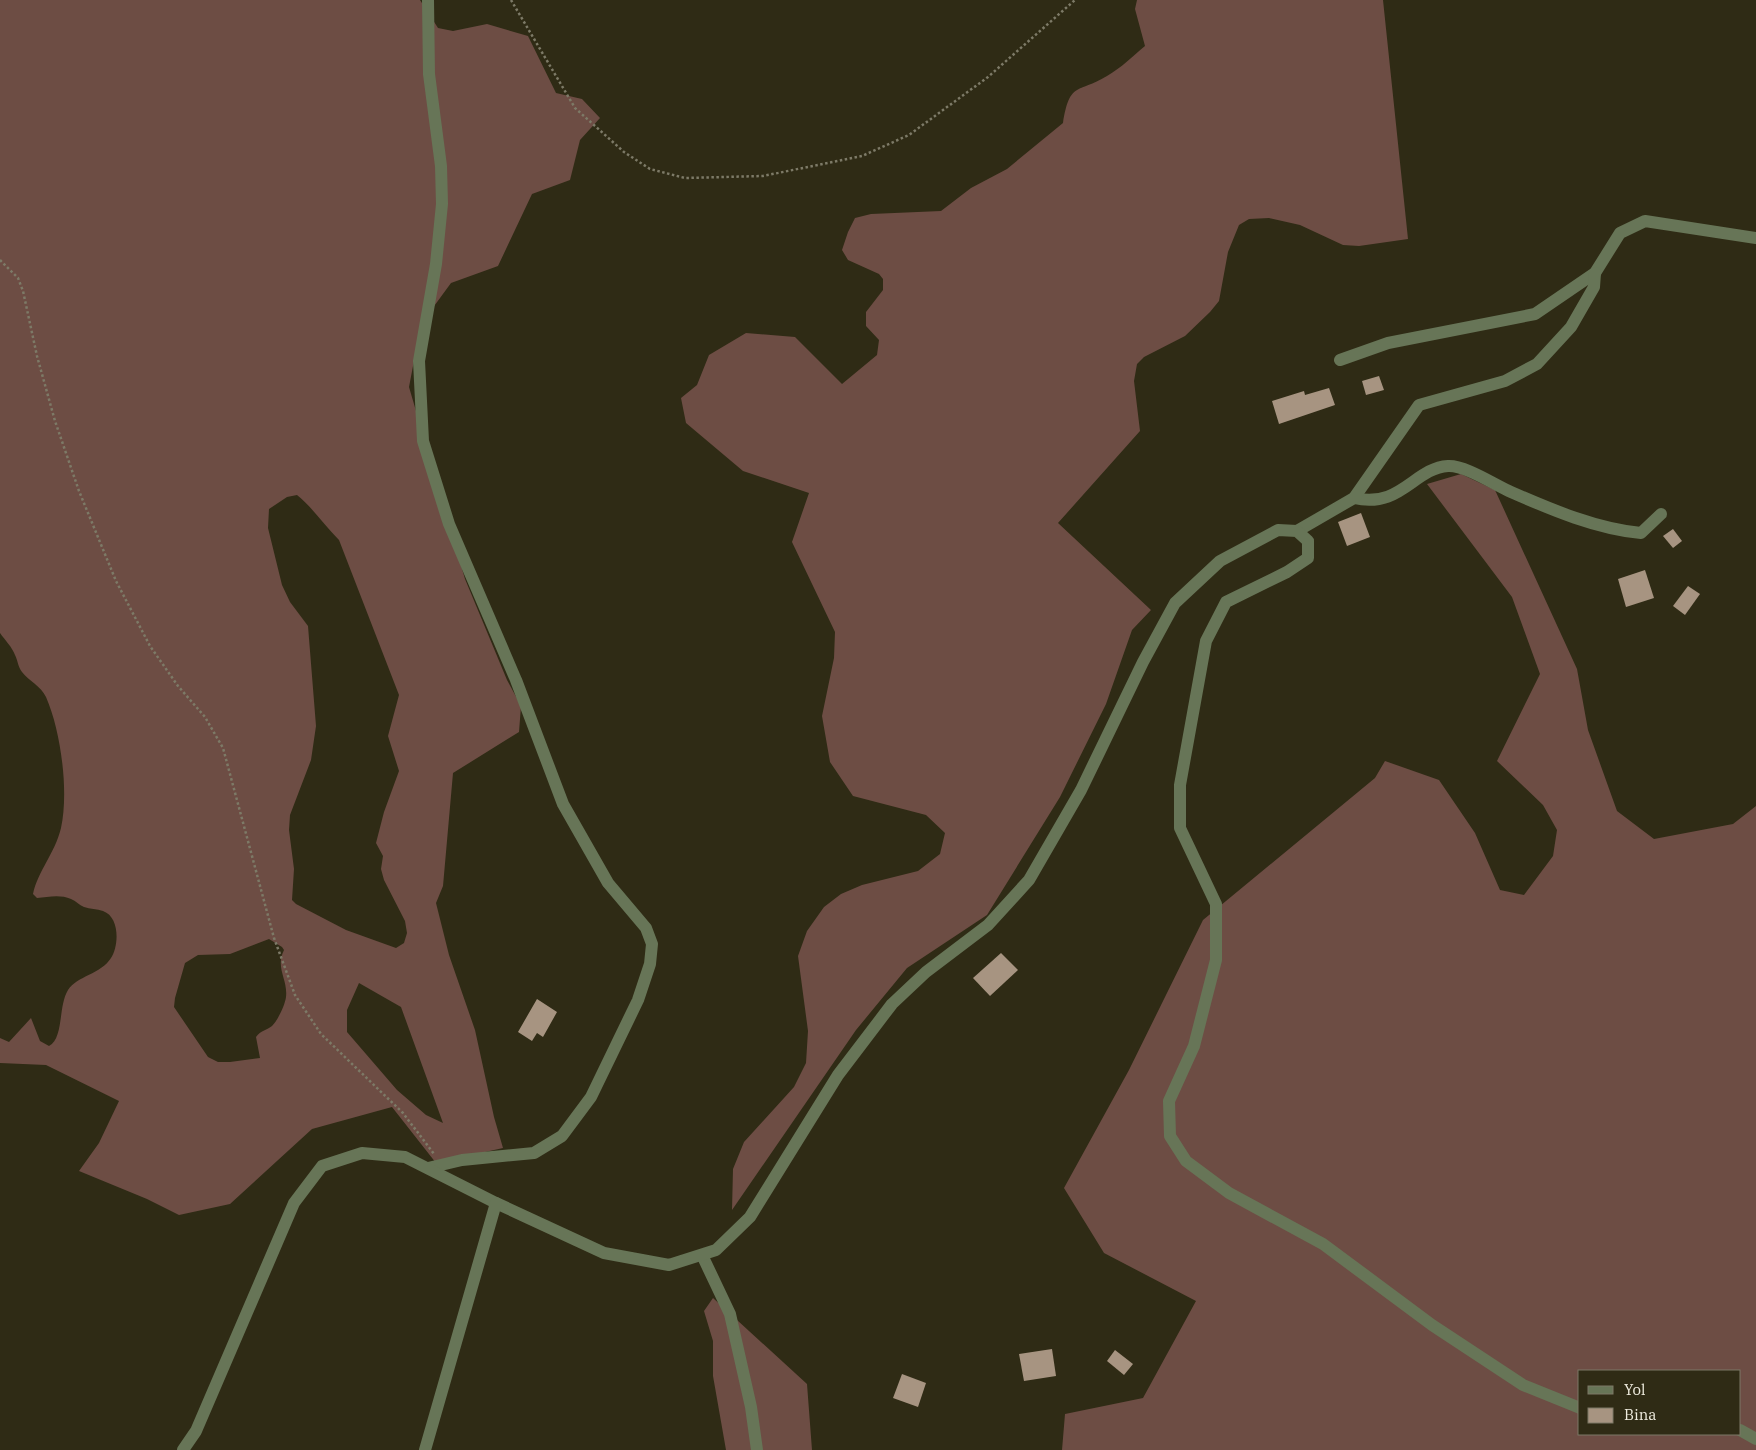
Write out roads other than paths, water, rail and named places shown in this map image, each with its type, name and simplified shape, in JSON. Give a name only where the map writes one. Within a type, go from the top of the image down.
[{"type":"street","points":[[428,0],[428,74],[441,166],[442,204],[436,264],[419,361],[423,441],[449,524],[516,680],[563,804],[608,883],[646,928],[652,944],[650,964],[634,1009],[592,1097],[562,1136],[534,1153],[462,1160],[428,1168]]},
{"type":"street","points":[[1340,360],[1388,343],[1535,314],[1595,273],[1620,233],[1645,221],[1756,238]]},
{"type":"street","points":[[183,1450],[196,1431],[294,1203],[322,1166],[362,1153],[405,1157],[496,1203],[604,1252],[669,1265],[716,1250],[750,1217],[838,1076],[892,1004],[926,972],[988,924],[1029,880],[1081,790],[1143,662],[1175,603],[1220,561],[1278,530],[1297,531],[1354,498],[1419,405],[1505,381],[1537,364],[1571,327],[1594,287],[1595,273]]},
{"type":"street","points":[[1354,498],[1369,502],[1399,493],[1430,472],[1448,466],[1460,468],[1512,492],[1614,530],[1641,533],[1661,514]]},
{"type":"street","points":[[1297,531],[1308,541],[1308,558],[1287,572],[1226,602],[1206,641],[1180,786],[1180,828],[1216,904],[1216,960],[1194,1046],[1170,1101],[1170,1136],[1186,1161],[1229,1193],[1323,1244],[1432,1325],[1523,1385],[1578,1407]]},
{"type":"street","points":[[425,1450],[496,1203]]},
{"type":"street","points":[[702,1254],[730,1314],[751,1407],[757,1450]]},
{"type":"street","points":[[1741,1431],[1756,1439]]}]
